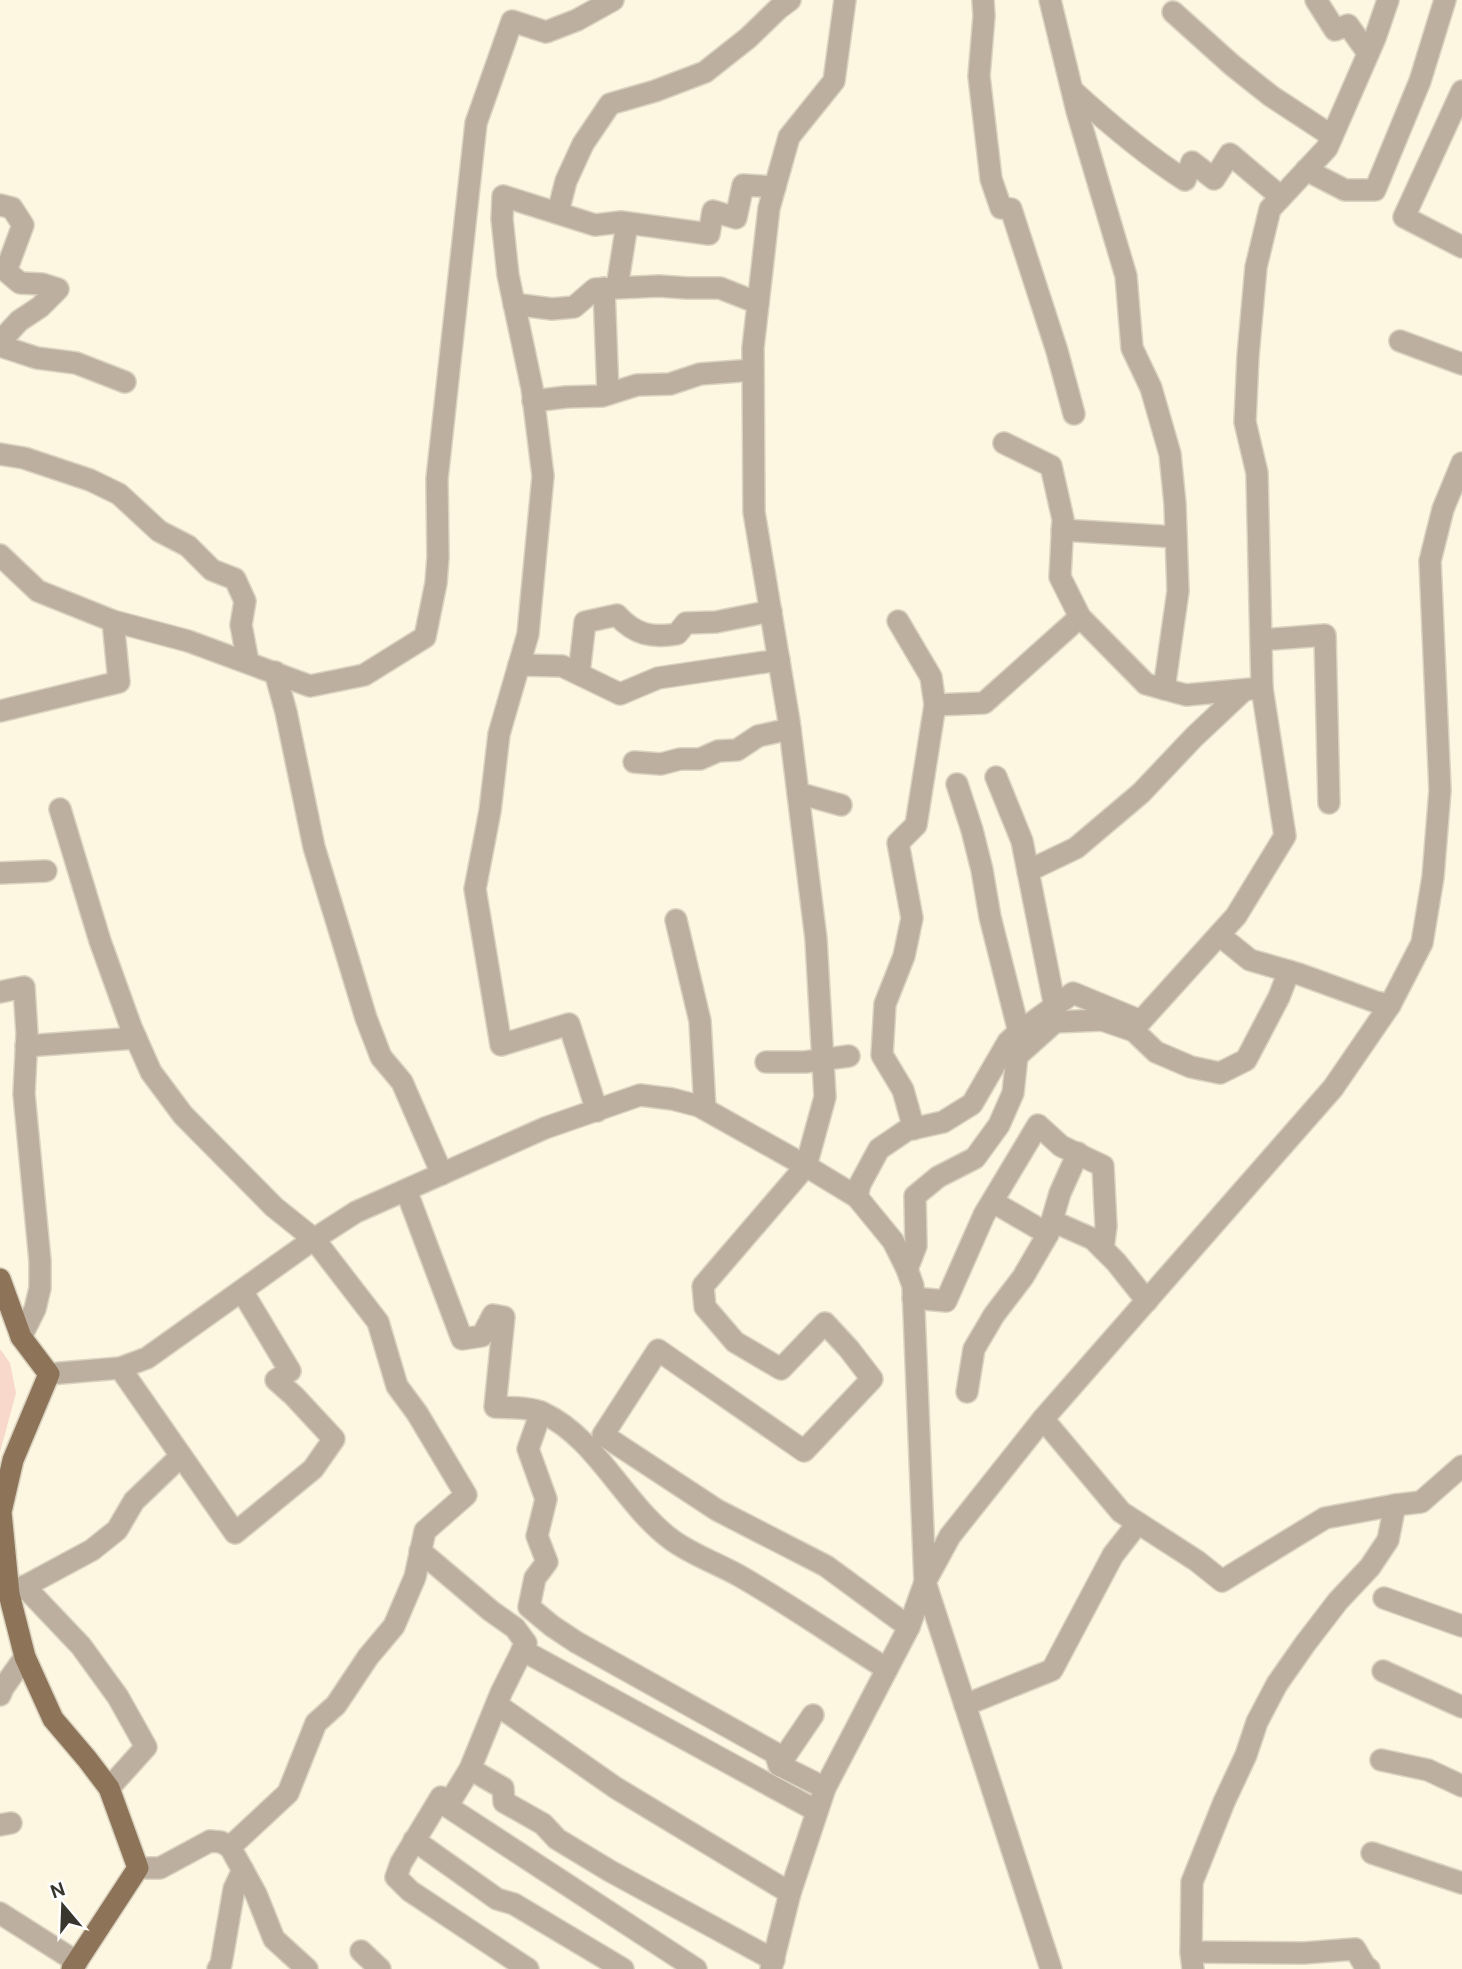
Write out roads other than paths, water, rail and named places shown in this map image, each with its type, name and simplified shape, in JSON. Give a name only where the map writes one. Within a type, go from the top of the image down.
[{"type":"main road","points":[[0,1279],[21,1337],[49,1374],[13,1460],[1,1512],[25,1657],[52,1719],[109,1788],[138,1868],[74,1965]]},
{"type":"street","points":[[0,555],[38,591],[113,621],[188,641],[310,685],[365,675],[425,637],[436,583],[437,479],[476,123],[512,21],[546,32],[577,20],[613,0]]},
{"type":"street","points":[[558,212],[566,181],[583,144],[610,104],[705,72],[790,0]]},
{"type":"street","points":[[845,0],[834,81],[789,137],[769,208],[753,348],[754,512],[790,729],[816,939],[824,1097],[806,1166],[703,1286],[705,1307],[735,1342],[780,1369],[825,1324],[872,1379],[804,1451],[658,1350],[603,1435],[717,1510],[826,1566],[909,1627]]},
{"type":"street","points":[[983,0],[979,76],[991,179],[1001,208],[1011,209],[1057,351],[1074,414]]},
{"type":"street","points":[[1050,0],[1126,276],[1132,348],[1151,388],[1170,454],[1178,591],[1164,689]]},
{"type":"street","points":[[1316,0],[1335,30],[1348,25],[1368,53]]},
{"type":"street","points":[[907,1269],[916,1246],[915,1196],[938,1177],[975,1158],[999,1125],[1013,1093],[1017,1055],[1073,993],[1141,1021],[1236,916],[1285,836],[1253,689],[1262,640],[1257,473],[1245,422],[1256,267],[1270,209],[1327,148],[1388,0]]},
{"type":"street","points":[[1306,170],[1345,190],[1375,190],[1420,81],[1445,0]]},
{"type":"street","points":[[1173,12],[1271,96],[1332,136]]},
{"type":"street","points":[[1073,91],[1112,127],[1185,180],[1192,162],[1214,179],[1230,154],[1281,197]]},
{"type":"street","points":[[1462,91],[1404,216],[1462,247]]},
{"type":"street","points":[[597,1111],[569,1024],[502,1045],[475,889],[490,811],[499,734],[528,634],[544,476],[533,401],[506,261],[503,196],[595,225],[621,222],[709,234],[713,211],[736,218],[743,186],[775,187]]},
{"type":"street","points":[[0,205],[12,208],[23,225],[5,271],[20,283],[42,284],[58,289],[40,307],[19,321],[0,344],[37,358],[76,363],[125,383]]},
{"type":"street","points":[[608,394],[610,288],[627,224]]},
{"type":"street","points":[[514,304],[552,309],[574,307],[595,289],[659,286],[720,288],[758,303]]},
{"type":"street","points":[[1400,341],[1462,364]]},
{"type":"street","points":[[533,401],[608,394],[637,385],[670,384],[699,374],[753,370]]},
{"type":"street","points":[[1003,443],[1051,466],[1063,519],[1060,577],[1080,617],[1146,684],[1186,695],[1253,689]]},
{"type":"street","points":[[0,454],[24,458],[90,480],[119,494],[159,531],[188,546],[212,569],[234,579],[245,601],[241,625],[248,662]]},
{"type":"street","points":[[470,1769],[503,1788],[505,1802],[543,1824],[557,1839],[773,1964],[789,1893],[825,1788],[909,1627],[925,1582],[950,1536],[1043,1419],[1334,1088],[1390,1005],[1422,943],[1433,877],[1440,790],[1430,561],[1443,509],[1462,463]]},
{"type":"street","points":[[1062,530],[1176,537]]},
{"type":"street","points":[[579,673],[585,622],[617,615],[627,627],[656,637],[677,634],[686,623],[716,622],[771,611]]},
{"type":"street","points":[[935,705],[984,703],[1080,617]]},
{"type":"street","points":[[0,711],[119,682],[113,621]]},
{"type":"street","points":[[898,621],[932,677],[935,705],[916,825],[898,843],[912,918],[904,956],[884,1004],[882,1055],[904,1090],[914,1129]]},
{"type":"street","points":[[1262,640],[1325,635],[1329,803]]},
{"type":"street","points":[[519,665],[562,666],[621,694],[659,678],[779,660]]},
{"type":"street","points":[[275,672],[286,712],[313,847],[366,1018],[381,1057],[402,1082],[442,1174]]},
{"type":"street","points":[[1028,871],[1076,848],[1141,793],[1194,737],[1253,689]]},
{"type":"street","points":[[634,762],[661,764],[680,759],[700,759],[718,751],[737,750],[758,736],[790,729]]},
{"type":"street","points":[[996,777],[1022,841],[1055,1015]]},
{"type":"street","points":[[957,784],[982,870],[990,917],[1018,1031]]},
{"type":"street","points":[[798,793],[841,805]]},
{"type":"street","points":[[60,808],[100,941],[150,1072],[183,1115],[274,1207],[314,1239],[378,1321],[397,1386],[417,1413],[466,1495],[425,1531],[415,1577],[394,1626],[368,1657],[337,1705],[316,1723],[288,1793],[230,1847]]},
{"type":"street","points":[[0,873],[46,871]]},
{"type":"street","points":[[676,920],[700,1021],[705,1109]]},
{"type":"street","points":[[1219,935],[1250,960],[1390,1005]]},
{"type":"street","points":[[857,1197],[860,1184],[879,1149],[907,1130],[943,1122],[972,1104],[1018,1031],[1055,1015],[1102,1020],[1134,1031],[1156,1052],[1191,1067],[1220,1073],[1246,1060],[1279,998],[1289,971]]},
{"type":"street","points":[[0,992],[24,987],[24,1094],[40,1261],[40,1288],[35,1309],[21,1337]]},
{"type":"street","points":[[26,1046],[136,1038]]},
{"type":"street","points":[[766,1062],[805,1062],[849,1056]]},
{"type":"street","points":[[49,1374],[120,1368],[147,1358],[356,1212],[545,1128],[640,1096],[672,1099],[705,1109],[806,1166],[857,1197],[893,1241],[913,1286],[925,1582],[1051,1969]]},
{"type":"street","points":[[913,1298],[946,1301],[984,1215],[1038,1125],[1061,1146],[1103,1166],[1103,1249]]},
{"type":"street","points":[[967,1392],[974,1349],[994,1315],[1024,1277],[1050,1227],[1060,1193],[1078,1153]]},
{"type":"street","points":[[407,1190],[462,1339],[482,1336],[494,1315],[504,1317],[495,1407],[541,1412],[565,1427],[591,1451],[652,1522],[673,1540],[739,1576],[887,1669]]},
{"type":"street","points":[[993,1202],[1050,1227],[1093,1239],[1147,1301]]},
{"type":"street","points":[[120,1368],[235,1533],[313,1469],[334,1439],[294,1396],[275,1380],[290,1371],[242,1291]]},
{"type":"street","points":[[541,1412],[528,1449],[546,1499],[537,1536],[547,1562],[535,1578],[529,1607],[576,1642],[775,1753],[779,1765],[825,1788]]},
{"type":"street","points":[[1043,1419],[1121,1512],[1197,1561],[1222,1581],[1325,1518],[1420,1502],[1462,1466]]},
{"type":"street","points":[[109,1788],[146,1747],[118,1697],[81,1647],[16,1590],[92,1550],[117,1530],[134,1501],[181,1456]]},
{"type":"street","points":[[1369,1969],[1355,1949],[1192,1961],[1192,1882],[1246,1755],[1257,1722],[1277,1684],[1338,1601],[1370,1567],[1388,1540],[1395,1505]]},
{"type":"street","points":[[965,1705],[1052,1670],[1114,1555],[1139,1524]]},
{"type":"street","points":[[420,1551],[515,1628],[526,1643],[470,1769],[451,1800],[441,1797],[401,1863],[396,1877],[410,1891],[528,1969]]},
{"type":"street","points":[[1384,1598],[1462,1626]]},
{"type":"street","points":[[523,1650],[817,1811]]},
{"type":"street","points":[[0,1695],[25,1657]]},
{"type":"street","points":[[1383,1671],[1462,1707]]},
{"type":"street","points":[[497,1705],[616,1788],[789,1893]]},
{"type":"street","points":[[779,1765],[813,1715]]},
{"type":"street","points":[[1381,1760],[1428,1770],[1462,1786]]},
{"type":"street","points":[[439,1801],[696,1969]]},
{"type":"street","points":[[138,1868],[160,1868],[210,1840],[230,1847],[256,1894],[274,1939],[307,1969]]},
{"type":"street","points":[[414,1840],[498,1899],[514,1904],[623,1969]]},
{"type":"street","points":[[1372,1853],[1462,1882]]},
{"type":"street","points":[[218,1969],[234,1889],[243,1870]]},
{"type":"street","points":[[0,1913],[74,1965]]},
{"type":"street","points":[[361,1951],[380,1969]]}]
